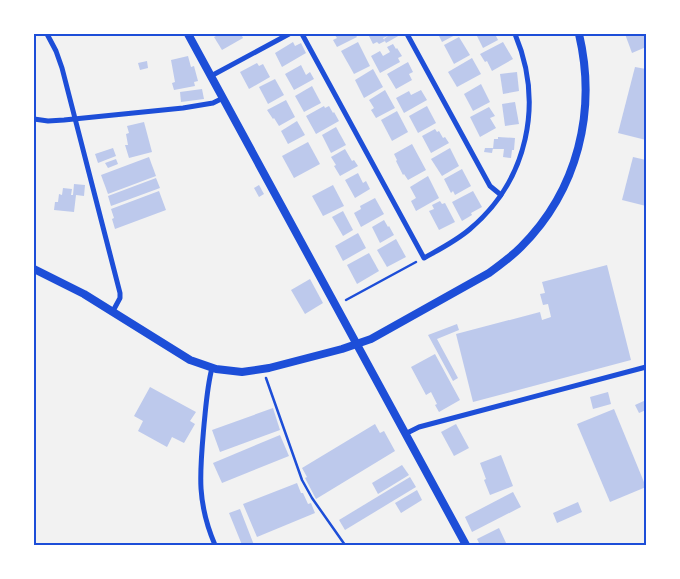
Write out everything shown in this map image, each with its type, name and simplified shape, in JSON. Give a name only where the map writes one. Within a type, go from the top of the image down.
[{"type":"street","points":[[46,34],[59,59],[120,293],[120,298],[113,312]]},
{"type":"street","points":[[188,34],[466,545]]},
{"type":"street","points":[[211,76],[289,34]]},
{"type":"street","points":[[302,34],[424,258],[455,241],[481,219],[501,195],[518,162],[524,146],[529,112],[528,78],[514,34]]},
{"type":"street","points":[[407,34],[490,186],[501,195]]},
{"type":"street","points":[[34,269],[70,286],[190,360],[212,368],[242,372],[264,370],[342,350],[371,339],[489,273],[521,247],[548,215],[568,178],[576,159],[581,138],[586,104],[586,76],[579,34]]},
{"type":"street","points":[[34,119],[48,121],[75,119],[213,103],[223,98]]},
{"type":"street","points":[[405,434],[419,427],[646,367]]},
{"type":"street","points":[[212,368],[209,382],[200,481],[204,515],[215,545]]},
{"type":"path","points":[[346,300],[424,258]]},
{"type":"path","points":[[264,370],[302,480],[312,498],[345,545]]},
{"type":"building","points":[[220,34],[241,34],[243,38],[222,50],[214,37]]},
{"type":"building","points":[[334,34],[355,34],[357,37],[337,47],[333,40],[337,38]]},
{"type":"building","points":[[368,34],[400,35],[386,43],[385,41],[373,44]]},
{"type":"building","points":[[438,34],[457,34],[442,42]]},
{"type":"building","points":[[476,34],[495,34],[498,40],[483,48]]},
{"type":"building","points":[[625,34],[646,34],[646,47],[632,53]]},
{"type":"building","points":[[459,37],[470,55],[454,64],[444,45]]},
{"type":"building","points":[[293,42],[295,46],[301,43],[306,53],[282,67],[275,53]]},
{"type":"building","points":[[358,42],[370,66],[354,74],[341,51]]},
{"type":"building","points":[[503,42],[513,59],[492,71],[487,61],[485,62],[480,54]]},
{"type":"building","points":[[393,44],[402,56],[398,58],[400,62],[380,73],[371,56],[380,51],[383,56],[390,52],[387,47]]},
{"type":"building","points":[[188,56],[191,67],[194,66],[198,81],[194,82],[195,86],[174,90],[172,83],[175,82],[171,60]]},
{"type":"building","points":[[472,58],[481,74],[457,87],[448,72]]},
{"type":"building","points":[[147,61],[148,68],[140,70],[138,63]]},
{"type":"building","points":[[408,62],[413,72],[409,74],[412,80],[396,89],[387,74]]},
{"type":"building","points":[[257,63],[259,66],[263,64],[270,77],[249,89],[240,72]]},
{"type":"building","points":[[301,65],[306,75],[310,72],[314,79],[294,90],[285,74]]},
{"type":"building","points":[[635,67],[646,69],[646,140],[618,133]]},
{"type":"building","points":[[373,69],[383,87],[364,98],[355,80]]},
{"type":"building","points":[[517,72],[519,91],[503,94],[500,74]]},
{"type":"building","points":[[275,79],[284,95],[268,104],[259,87]]},
{"type":"building","points":[[481,84],[490,102],[473,111],[464,94]]},
{"type":"building","points":[[312,86],[321,103],[304,112],[295,96]]},
{"type":"building","points":[[202,89],[204,99],[181,102],[180,92]]},
{"type":"building","points":[[385,90],[395,108],[376,118],[371,110],[374,108],[369,100]]},
{"type":"building","points":[[421,90],[427,100],[404,113],[396,98],[409,91],[411,95]]},
{"type":"building","points":[[286,100],[295,117],[279,126],[267,110]]},
{"type":"building","points":[[515,102],[519,124],[505,126],[502,104]]},
{"type":"building","points":[[324,106],[325,108],[329,106],[339,121],[316,134],[306,116]]},
{"type":"building","points":[[427,106],[436,123],[418,133],[409,116]]},
{"type":"building","points":[[489,107],[495,116],[490,118],[496,128],[480,137],[470,117]]},
{"type":"building","points":[[397,111],[408,132],[392,141],[381,120]]},
{"type":"building","points":[[297,121],[305,135],[288,144],[281,131]]},
{"type":"building","points":[[144,122],[152,152],[129,158],[125,145],[128,145],[126,134],[129,133],[127,126]]},
{"type":"building","points":[[336,127],[346,145],[331,153],[322,135]]},
{"type":"building","points":[[435,129],[449,143],[431,153],[422,136]]},
{"type":"building","points":[[498,137],[515,138],[511,158],[503,157],[504,149],[493,149],[494,139],[498,139]]},
{"type":"building","points":[[308,142],[320,164],[294,178],[282,156]]},
{"type":"building","points":[[412,144],[426,170],[408,180],[403,175],[394,154]]},
{"type":"building","points":[[113,148],[116,156],[98,163],[95,154]]},
{"type":"building","points":[[450,148],[459,166],[442,176],[431,159]]},
{"type":"building","points":[[485,148],[493,148],[492,153],[484,152]]},
{"type":"building","points":[[345,149],[352,161],[354,160],[358,166],[340,176],[331,157]]},
{"type":"building","points":[[149,157],[156,176],[108,194],[101,175]]},
{"type":"building","points":[[633,157],[646,160],[646,206],[622,200]]},
{"type":"building","points":[[116,159],[118,164],[108,168],[105,163]]},
{"type":"building","points":[[462,169],[471,186],[455,195],[453,191],[451,193],[444,179]]},
{"type":"building","points":[[358,173],[363,183],[366,181],[370,189],[355,198],[345,180]]},
{"type":"building","points":[[428,176],[439,198],[416,211],[411,201],[416,198],[410,187]]},
{"type":"building","points":[[156,178],[160,188],[111,206],[108,196]]},
{"type":"building","points":[[74,184],[85,185],[84,196],[76,195],[74,212],[54,210],[55,202],[58,202],[59,194],[62,195],[63,188],[72,189],[71,195],[73,195]]},
{"type":"building","points":[[259,185],[264,194],[259,197],[254,188]]},
{"type":"building","points":[[333,185],[344,206],[323,216],[312,196]]},
{"type":"building","points":[[159,191],[166,210],[115,229],[111,209]]},
{"type":"building","points":[[473,191],[482,207],[462,221],[452,202]]},
{"type":"building","points":[[375,198],[384,214],[361,227],[354,213],[361,209],[360,206]]},
{"type":"building","points":[[440,201],[442,204],[445,203],[455,222],[439,230],[429,211],[434,209],[432,205]]},
{"type":"building","points":[[343,211],[353,230],[343,236],[332,217]]},
{"type":"building","points":[[384,220],[394,235],[380,243],[372,227]]},
{"type":"building","points":[[358,233],[366,248],[343,261],[335,246]]},
{"type":"building","points":[[396,239],[406,257],[387,267],[377,250]]},
{"type":"building","points":[[369,253],[379,271],[357,284],[347,265]]},
{"type":"building","points":[[607,265],[631,360],[473,402],[456,334],[540,312],[542,320],[551,317],[548,304],[543,305],[540,294],[545,293],[542,282]]},
{"type":"building","points":[[310,279],[323,303],[305,314],[291,290]]},
{"type":"building","points":[[457,324],[459,330],[437,339],[458,378],[453,381],[428,335]]},
{"type":"building","points":[[435,354],[460,400],[439,412],[431,392],[426,395],[411,367]]},
{"type":"building","points":[[150,387],[196,412],[190,421],[195,424],[184,443],[172,437],[167,447],[138,431],[143,421],[134,416]]},
{"type":"building","points":[[608,392],[611,404],[593,409],[590,397]]},
{"type":"building","points":[[646,400],[646,410],[639,413],[635,405]]},
{"type":"building","points":[[273,408],[280,430],[220,452],[212,430]]},
{"type":"building","points":[[614,409],[646,487],[610,502],[577,424]]},
{"type":"building","points":[[375,424],[380,433],[384,431],[395,451],[316,499],[302,468]]},
{"type":"building","points":[[456,424],[469,448],[454,456],[441,432]]},
{"type":"building","points":[[280,435],[289,456],[222,483],[213,463]]},
{"type":"building","points":[[501,455],[513,486],[490,495],[480,463]]},
{"type":"building","points":[[402,465],[409,475],[378,494],[372,483]]},
{"type":"building","points":[[410,477],[416,487],[345,530],[339,520]]},
{"type":"building","points":[[297,483],[308,504],[311,503],[315,513],[257,537],[243,504]]},
{"type":"building","points":[[417,490],[422,500],[401,513],[395,503]]},
{"type":"building","points":[[513,492],[521,507],[472,532],[465,517]]},
{"type":"building","points":[[578,502],[582,512],[557,523],[553,513]]},
{"type":"building","points":[[240,509],[254,545],[242,545],[229,513]]},
{"type":"building","points":[[499,528],[507,545],[480,545],[477,539]]}]
